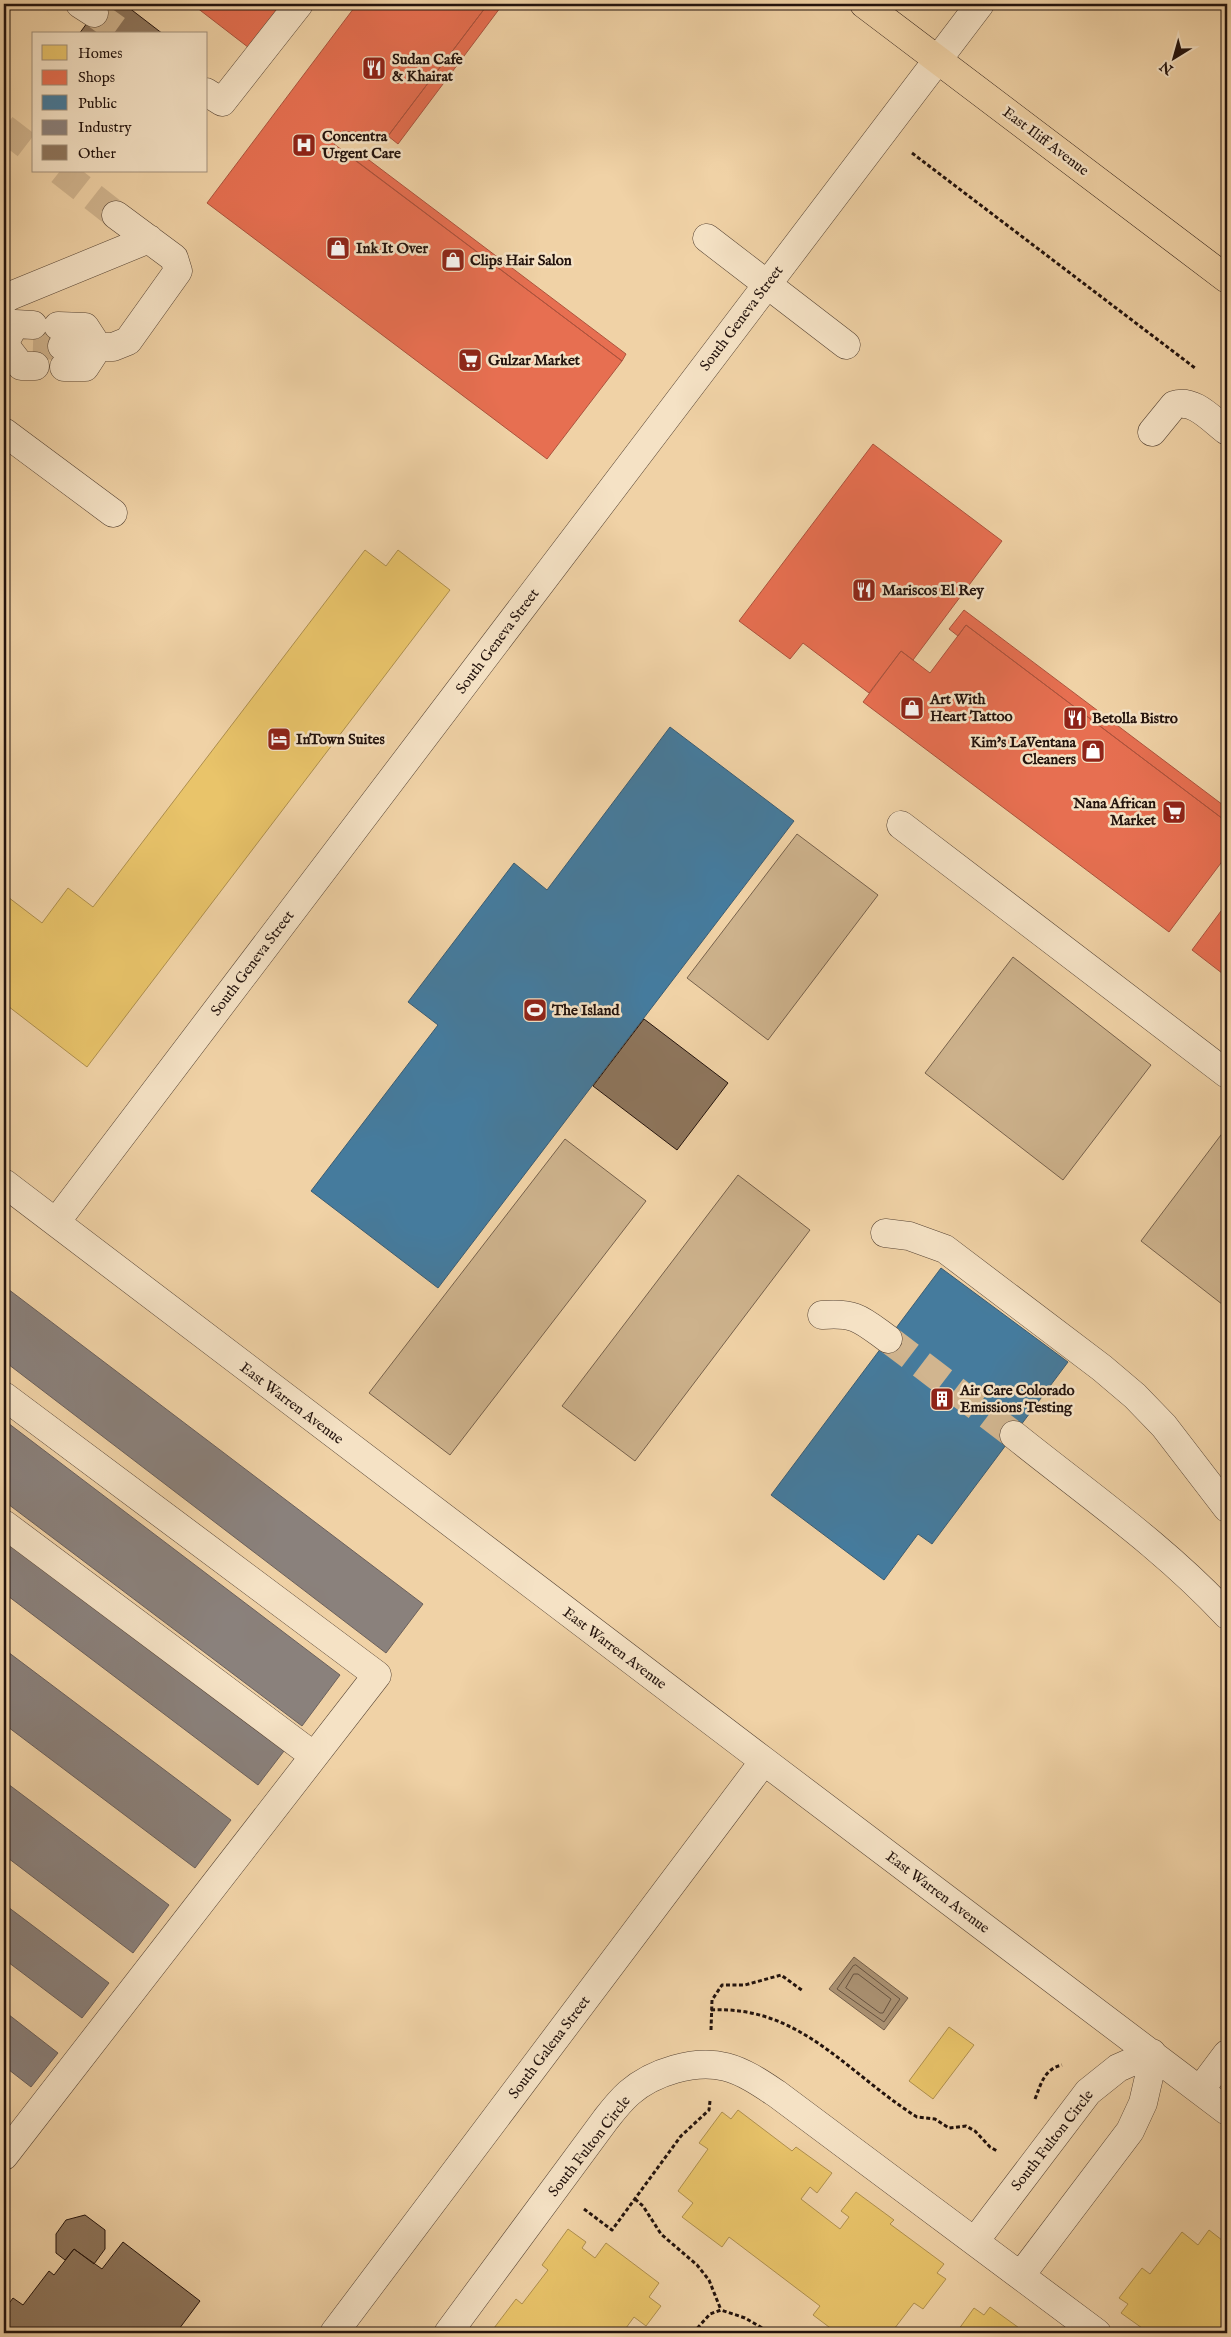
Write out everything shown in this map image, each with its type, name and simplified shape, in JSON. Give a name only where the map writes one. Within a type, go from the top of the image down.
[{"type":"main road","name":"East Iliff Avenue","points":[[864,4],[1227,279]]},
{"type":"street","points":[[208,93],[222,102],[299,4]]},
{"type":"street","name":"South Geneva Street","points":[[56,1222],[980,4]]},
{"type":"street","points":[[47,346],[21,366],[4,344],[15,324],[47,346],[112,347],[128,341],[178,271],[174,258],[116,215]]},
{"type":"street","points":[[707,238],[846,345]]},
{"type":"street","points":[[6,296],[149,239]]},
{"type":"street","points":[[1152,432],[1174,404],[1186,402],[1196,407],[1227,431]]},
{"type":"street","points":[[4,432],[113,514]]},
{"type":"street","points":[[901,825],[1227,1074]]},
{"type":"street","name":"East Warren Avenue","points":[[4,1183],[1227,2111]]},
{"type":"street","points":[[885,1233],[909,1236],[945,1249],[1102,1368],[1135,1396],[1164,1426],[1227,1508]]},
{"type":"street","points":[[822,1315],[844,1313],[864,1321],[888,1339]]},
{"type":"street","points":[[4,1396],[377,1675],[4,2156]]},
{"type":"street","points":[[1014,1435],[1152,1545],[1210,1596],[1227,1615]]},
{"type":"street","points":[[4,1524],[314,1756]]},
{"type":"street","name":"South Galena Street","points":[[334,2333],[764,1761]]},
{"type":"street","points":[[1021,2276],[1130,2131],[1143,2103],[1152,2054]]},
{"type":"street","name":"South Fulton Circle","points":[[975,2241],[1076,2106],[1100,2081],[1118,2068],[1152,2054]]},
{"type":"street","points":[[1200,2090],[1227,2054]]},
{"type":"street","name":"South Fulton Circle","points":[[448,2333],[606,2119],[630,2092],[662,2074],[695,2065],[726,2067],[742,2073],[777,2094],[1098,2333]]},
{"type":"path","points":[[883,131],[1196,368]]},
{"type":"path","points":[[555,2187],[612,2230],[681,2136],[709,2110],[711,2066],[710,2010],[716,1991],[722,1985],[745,1985],[781,1975],[803,1991]]},
{"type":"path","points":[[710,2010],[746,2011],[783,2022],[815,2040],[917,2117],[935,2120],[949,2128],[966,2126],[975,2131],[996,2152],[1001,2151]]},
{"type":"path","points":[[1032,2104],[1046,2074],[1054,2067],[1064,2064],[1078,2065],[1100,2081]]},
{"type":"path","points":[[635,2199],[643,2206],[662,2234],[696,2265],[709,2280],[721,2310]]},
{"type":"path","points":[[693,2333],[710,2314],[721,2310],[746,2318],[771,2333]]},
{"type":"shaded area","points":[[797,834],[878,895],[768,1040],[687,978]]},
{"type":"shaded area","points":[[1013,957],[1151,1065],[1063,1180],[925,1073]]},
{"type":"shaded area","points":[[1227,1127],[1227,1308],[1141,1241]]},
{"type":"shaded area","points":[[565,1139],[646,1201],[450,1455],[369,1393]]},
{"type":"shaded area","points":[[738,1175],[810,1230],[635,1461],[562,1406]]},
{"type":"water","points":[[854,1957],[908,1998],[884,2030],[829,1989]]},
{"type":"building: Homes","name":"InTown Suites","points":[[365,550],[386,566],[398,550],[450,590],[87,1067],[4,1003],[4,894],[42,923],[68,888],[93,907]]},
{"type":"building: Homes","points":[[949,2027],[974,2045],[933,2099],[909,2081]]},
{"type":"building: Homes","points":[[738,2110],[792,2151],[796,2147],[832,2173],[817,2193],[810,2187],[801,2199],[840,2229],[849,2217],[841,2211],[856,2192],[894,2220],[890,2224],[944,2264],[937,2273],[946,2279],[923,2309],[914,2303],[891,2333],[837,2333],[813,2315],[820,2306],[729,2237],[722,2247],[682,2217],[693,2203],[678,2191],[708,2149],[699,2143],[722,2112],[731,2119]]},
{"type":"building: Homes","points":[[568,2229],[586,2242],[582,2248],[595,2258],[606,2243],[659,2283],[649,2297],[661,2306],[646,2326],[634,2317],[626,2328],[633,2333],[500,2333],[494,2328],[516,2299],[522,2304],[548,2270],[542,2265]]},
{"type":"building: Homes","points":[[1209,2230],[1227,2244],[1227,2333],[1149,2333],[1121,2313],[1128,2304],[1119,2298],[1142,2268],[1150,2274],[1182,2232],[1198,2245]]},
{"type":"building: Homes","points":[[990,2307],[1026,2333],[956,2333],[974,2308],[984,2315]]},
{"type":"building: Shops","points":[[192,4],[289,4],[253,51]]},
{"type":"building: Shops","points":[[357,4],[488,4],[388,136],[343,131],[334,144],[622,361],[547,459],[207,203]]},
{"type":"building: Shops","points":[[488,4],[503,4],[398,144],[388,136]]},
{"type":"building: Shops","points":[[357,151],[626,354],[622,361],[352,158]]},
{"type":"building: Shops","name":"Mariscos El Rey","points":[[873,444],[1002,541],[913,660],[901,651],[869,693],[803,643],[790,659],[739,621]]},
{"type":"building: Shops","points":[[964,610],[1227,808],[1227,822],[966,625],[958,636],[949,629]]},
{"type":"building: Shops","points":[[966,625],[1227,822],[1227,855],[1169,932],[863,702],[901,651],[930,673]]},
{"type":"building: Shops","points":[[1227,903],[1227,977],[1192,950]]},
{"type":"building: Public","name":"The Island","points":[[670,727],[794,821],[438,1288],[311,1191],[438,1025],[408,1002],[514,863],[547,890]]},
{"type":"building: Public","name":"Air Care Colorado Emissions Testing","points":[[941,1268],[1068,1362],[932,1544],[918,1534],[884,1580],[771,1495]]},
{"type":"building: Industry","points":[[4,1286],[423,1604],[386,1653],[4,1361]]},
{"type":"building: Industry","points":[[4,1420],[340,1675],[302,1726],[4,1501]]},
{"type":"building: Industry","points":[[4,1539],[284,1751],[258,1785],[4,1593]]},
{"type":"building: Industry","points":[[4,1649],[231,1820],[195,1868],[4,1724]]},
{"type":"building: Industry","points":[[4,1781],[169,1905],[133,1953],[4,1855]]},
{"type":"building: Industry","points":[[4,1904],[109,1983],[82,2018],[4,1959]]},
{"type":"building: Industry","points":[[4,2011],[58,2053],[31,2087],[4,2066]]},
{"type":"building: Other","points":[[101,4],[124,4],[160,32],[80,32]]},
{"type":"building: Other","points":[[644,1019],[728,1083],[677,1150],[593,1086]]},
{"type":"building: Other","points":[[85,2215],[105,2230],[105,2249],[94,2264],[74,2249],[65,2260],[56,2253],[56,2234],[66,2220]]},
{"type":"building: Other","points":[[123,2242],[200,2301],[176,2333],[4,2333],[4,2310],[13,2298],[23,2305],[49,2271],[54,2275],[74,2249],[102,2269]]},
{"type":"tunnel","points":[[94,13],[120,32]]},
{"type":"tunnel","points":[[4,128],[32,149]]},
{"type":"tunnel","points":[[61,172],[116,215]]},
{"type":"tunnel","points":[[33,345],[62,346]]},
{"type":"tunnel","points":[[888,1339],[1014,1435]]},
{"type":"place","name":"Sudan Cafe & Khairat","points":[[374,68]]},
{"type":"place","name":"Concentra Urgent Care","points":[[304,145]]},
{"type":"place","name":"Ink It Over","points":[[338,248]]},
{"type":"place","name":"Clips Hair Salon","points":[[453,260]]},
{"type":"place","name":"Gulzar Market","points":[[470,360]]},
{"type":"place","name":"Mariscos El Rey","points":[[864,590]]},
{"type":"place","name":"Art With Heart Tattoo","points":[[912,708]]},
{"type":"place","name":"Betolla Bistro","points":[[1075,718]]},
{"type":"place","name":"InTown Suites","points":[[279,739]]},
{"type":"place","name":"Kim's LaVentana Cleaners","points":[[1093,751]]},
{"type":"place","name":"Nana African Market","points":[[1174,812]]},
{"type":"place","name":"The Island","points":[[535,1010]]},
{"type":"place","name":"Air Care Colorado Emissions Testing","points":[[942,1399]]}]
